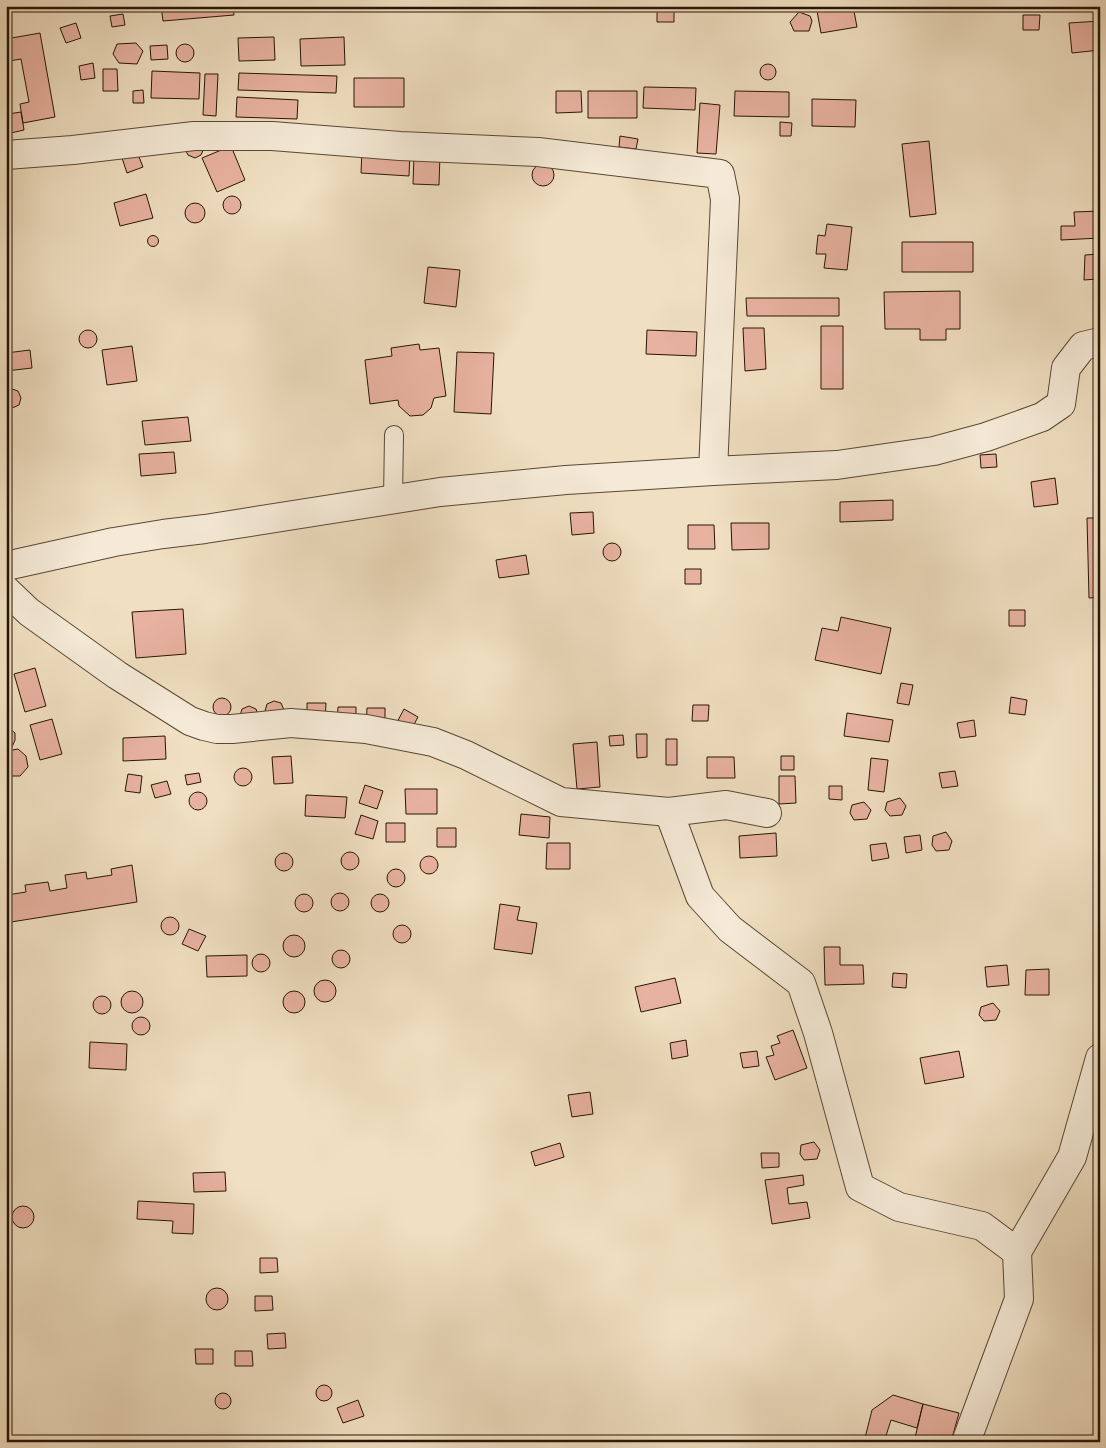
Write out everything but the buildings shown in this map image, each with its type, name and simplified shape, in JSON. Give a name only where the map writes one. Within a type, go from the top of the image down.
[{"type":"street","points":[[6,154],[73,150],[194,136],[272,136],[400,146],[538,152],[720,174],[725,199],[714,470]]},
{"type":"street","points":[[6,566],[124,541],[440,492],[566,480],[714,470],[837,465],[934,452],[1042,418],[1061,404],[1066,368],[1083,346],[1100,342]]},
{"type":"street","points":[[6,590],[29,612],[117,675],[190,721],[204,726],[217,729],[232,729],[291,723],[366,729],[433,742],[466,755],[561,802],[669,812],[726,806],[767,813]]},
{"type":"street","points":[[669,812],[700,896],[730,929],[801,983],[818,1033],[860,1187],[899,1207],[982,1226],[1017,1252]]},
{"type":"street","points":[[966,1442],[1019,1299],[1017,1252],[1072,1157],[1100,1058]]},
{"type":"lane","points":[[393,500],[394,435]]}]
